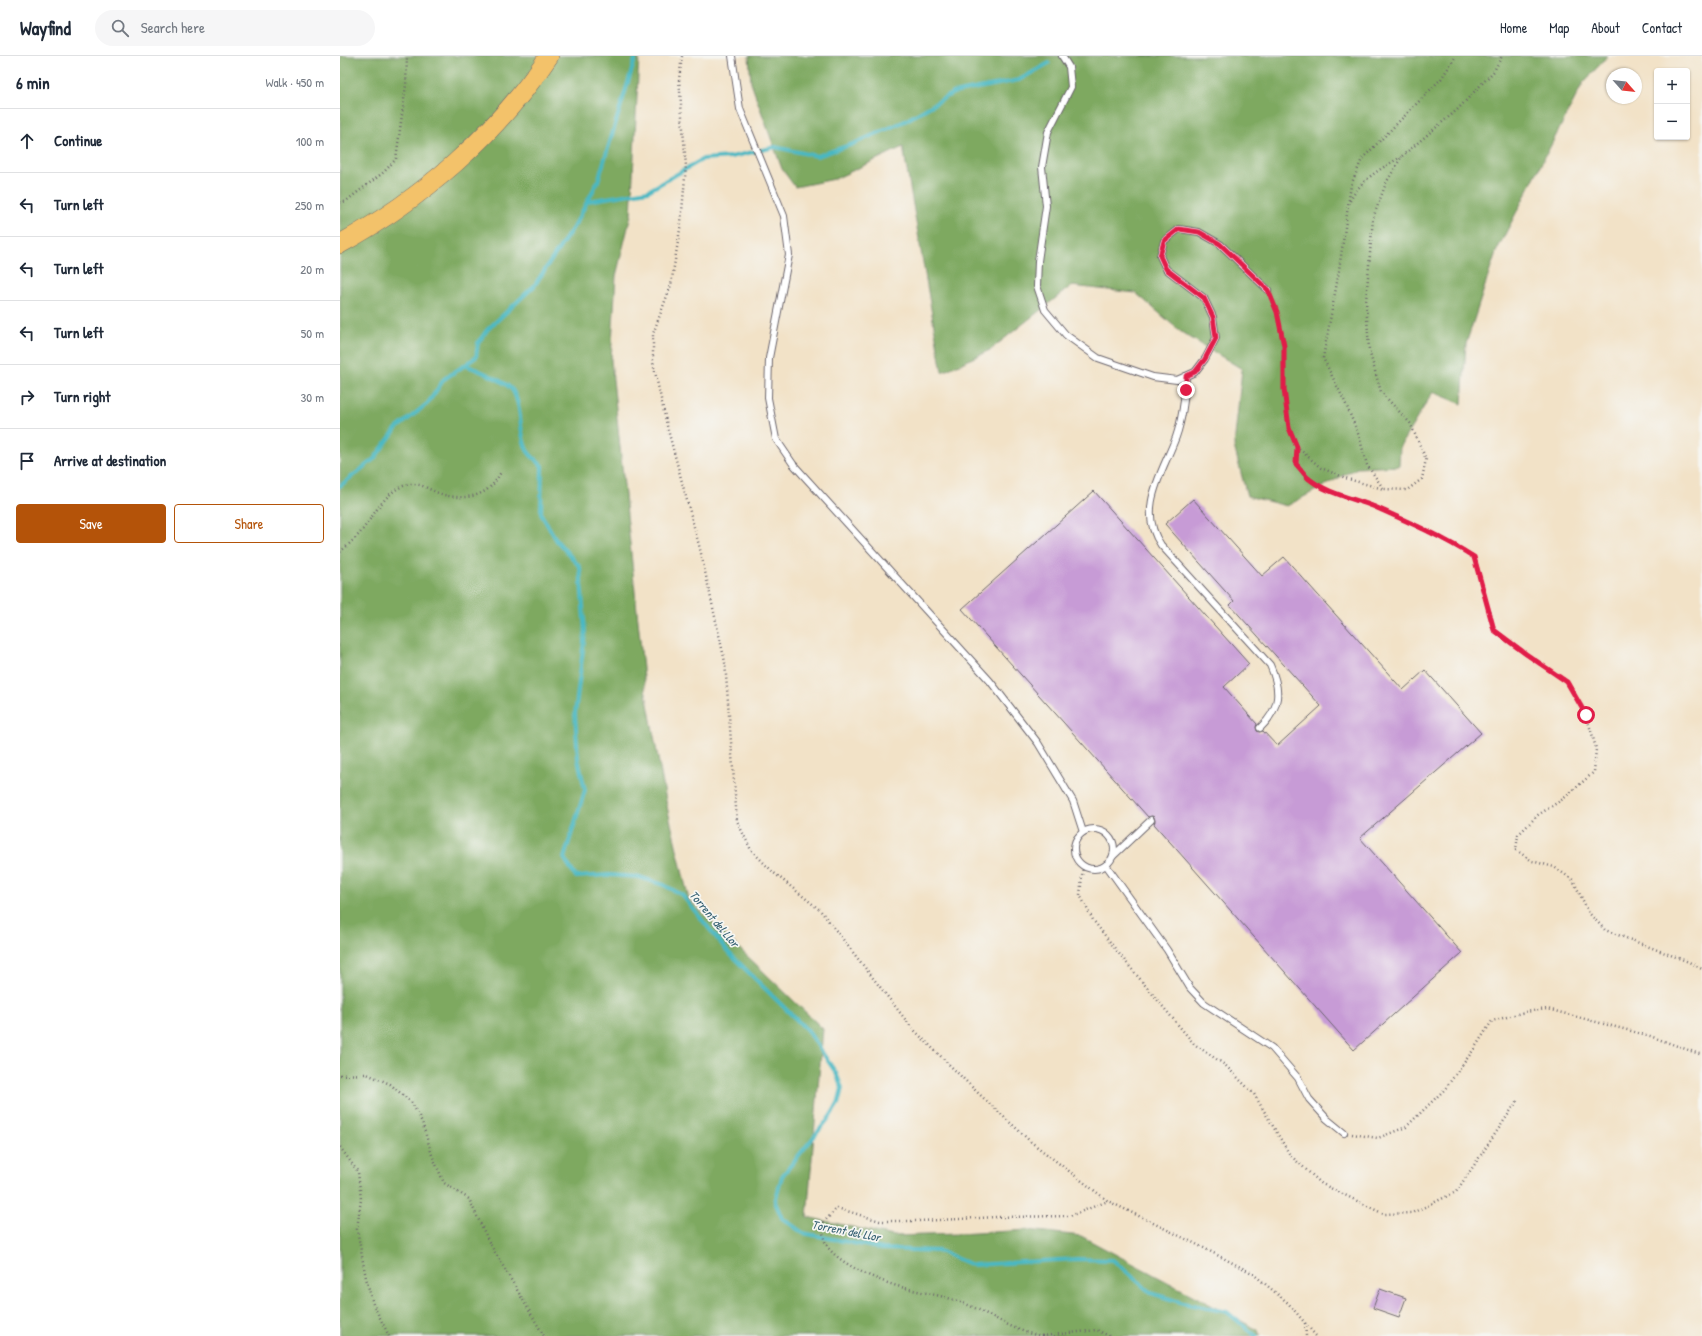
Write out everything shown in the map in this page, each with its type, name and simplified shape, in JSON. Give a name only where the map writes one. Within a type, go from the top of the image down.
[{"type":"main road","points":[[340,234],[368,219],[452,156],[491,116],[529,73],[540,56]]},
{"type":"main road","points":[[340,244],[373,226],[458,162],[497,122],[535,78],[550,56]]},
{"type":"lane","points":[[732,56],[740,109],[784,216],[789,255],[769,358],[768,398],[776,439],[793,464],[990,681],[1038,743],[1073,800],[1083,832]]},
{"type":"lane","points":[[1062,56],[1069,68],[1071,87],[1048,132],[1042,167],[1046,206],[1038,261],[1037,286],[1045,310],[1066,335],[1098,358],[1153,377],[1178,380],[1195,372],[1205,359],[1216,338],[1213,317],[1204,298],[1166,269],[1160,256],[1164,241],[1179,229],[1199,232],[1220,244],[1268,290]]},
{"type":"lane","points":[[1186,376],[1184,403],[1176,437],[1152,495],[1150,506],[1152,522],[1157,540],[1161,545],[1270,665],[1278,685],[1277,701],[1271,717],[1260,728]]},
{"type":"lane","points":[[1112,857],[1113,844],[1107,833],[1095,829],[1083,832],[1075,842],[1074,849],[1078,862],[1083,866],[1095,869],[1106,865],[1112,857],[1151,820]]},
{"type":"lane","points":[[1106,865],[1167,950],[1190,988],[1204,1003],[1272,1048],[1298,1078],[1309,1099],[1327,1119],[1344,1133]]},
{"type":"path","points":[[340,203],[346,201],[384,172],[396,159],[406,85],[406,56]]},
{"type":"path","points":[[682,56],[679,79],[686,166],[681,223],[671,285],[653,334],[653,363],[668,430],[700,549],[725,662],[737,821],[751,850],[774,873],[820,910],[912,1028],[976,1092],[1031,1142],[1108,1200],[1252,1273],[1288,1303],[1316,1336]]},
{"type":"path","points":[[1383,489],[1367,465],[1359,436],[1345,402],[1323,358],[1338,277],[1351,185],[1362,159],[1441,79],[1456,56]]},
{"type":"path","points":[[1348,205],[1362,183],[1376,171],[1402,156],[1457,110],[1494,71],[1502,56]]},
{"type":"path","points":[[1268,290],[1277,312],[1284,346],[1284,389],[1289,428],[1297,447],[1321,468],[1348,479],[1383,489],[1407,490],[1422,479],[1426,459],[1410,423],[1381,392],[1369,350],[1366,301],[1373,218],[1386,183],[1402,156]]},
{"type":"path","points":[[1297,447],[1296,464],[1313,482],[1329,491],[1372,506],[1409,522],[1458,546],[1474,557],[1494,630],[1567,682],[1586,715],[1596,749],[1594,772],[1563,799],[1538,815],[1518,835],[1516,850],[1532,861],[1554,867],[1572,880],[1589,912],[1605,930],[1689,962],[1702,969]]},
{"type":"path","points":[[340,552],[358,535],[385,500],[395,490],[407,484],[421,484],[441,494],[461,498],[475,495],[490,488],[501,472]]},
{"type":"path","points":[[1083,866],[1080,895],[1093,920],[1194,1044],[1225,1065],[1254,1094],[1290,1154],[1322,1184],[1384,1214],[1412,1213],[1456,1192],[1518,1100]]},
{"type":"path","points":[[1344,1133],[1378,1138],[1406,1127],[1445,1090],[1492,1021],[1525,1012],[1547,1009],[1650,1036],[1702,1055]]},
{"type":"path","points":[[340,1075],[366,1074],[390,1084],[412,1103],[422,1122],[432,1155],[444,1183],[469,1199],[489,1242],[544,1336]]},
{"type":"path","points":[[340,1147],[358,1172],[360,1199],[358,1229],[366,1278],[373,1304],[389,1336]]},
{"type":"path","points":[[1108,1200],[1070,1216],[997,1217],[920,1221],[880,1221],[837,1208],[823,1223],[822,1230],[830,1250],[840,1259],[862,1271],[901,1287],[944,1296],[983,1312],[1028,1334],[1042,1336],[1097,1330],[1109,1336]]},
{"type":"path","points":[[1304,1323],[1306,1336]]},
{"type":"green space","points":[[340,56],[639,56],[631,215],[616,276],[611,360],[645,688],[668,811],[689,900],[823,1029],[807,1217],[893,1236],[1028,1230],[1081,1236],[1258,1330],[1260,1336],[340,1336]]},
{"type":"green space","points":[[749,56],[1608,56],[1583,83],[1496,252],[1466,344],[1462,404],[1433,392],[1400,446],[1399,466],[1357,468],[1287,506],[1247,496],[1234,446],[1242,369],[1181,332],[1136,293],[1071,286],[990,350],[942,372],[903,147],[835,179],[795,187],[782,169],[751,83]]},
{"type":"building","points":[[1094,491],[1249,664],[1224,687],[1257,724],[1257,731],[1263,731],[1277,746],[1321,706],[1230,605],[1234,601],[1165,524],[1193,499],[1262,576],[1284,557],[1403,690],[1425,670],[1481,733],[1360,838],[1462,953],[1354,1050],[1154,824],[1154,817],[1148,817],[962,609]]},
{"type":"building","points":[[1380,1289],[1406,1298],[1399,1317],[1373,1308]]},
{"type":"waterway","points":[[465,365],[476,357],[478,343],[487,330],[534,286],[576,223],[598,181],[636,56]]},
{"type":"waterway","points":[[588,201],[648,191],[703,159],[731,157],[775,147],[817,156],[853,144],[905,121],[953,93],[1019,80],[1049,63]]},
{"type":"waterway","name":"Torrent del Llor","points":[[340,486],[374,459],[396,429],[428,403],[444,379],[465,365],[498,379],[513,391],[518,405],[524,443],[528,452],[542,466],[541,514],[557,541],[580,567],[585,633],[575,714],[578,759],[585,790],[564,858],[576,877],[609,875],[639,877],[664,885],[682,895],[728,952],[808,1031],[836,1073],[842,1088],[838,1104],[829,1118],[782,1176],[775,1202],[782,1218],[803,1233],[883,1249],[939,1251],[972,1265],[1077,1259],[1113,1260],[1151,1293],[1183,1303],[1227,1312],[1256,1336]]},
{"type":"route","points":[[1186,390],[1186,376],[1195,372],[1205,359],[1216,338],[1213,317],[1204,298],[1166,269],[1160,256],[1164,241],[1179,229],[1199,232],[1220,244],[1268,290],[1277,312],[1284,346],[1284,389],[1289,428],[1297,447],[1296,464],[1308,478],[1329,491],[1372,506],[1409,522],[1458,546],[1474,557],[1494,630],[1567,682],[1586,715]]}]
